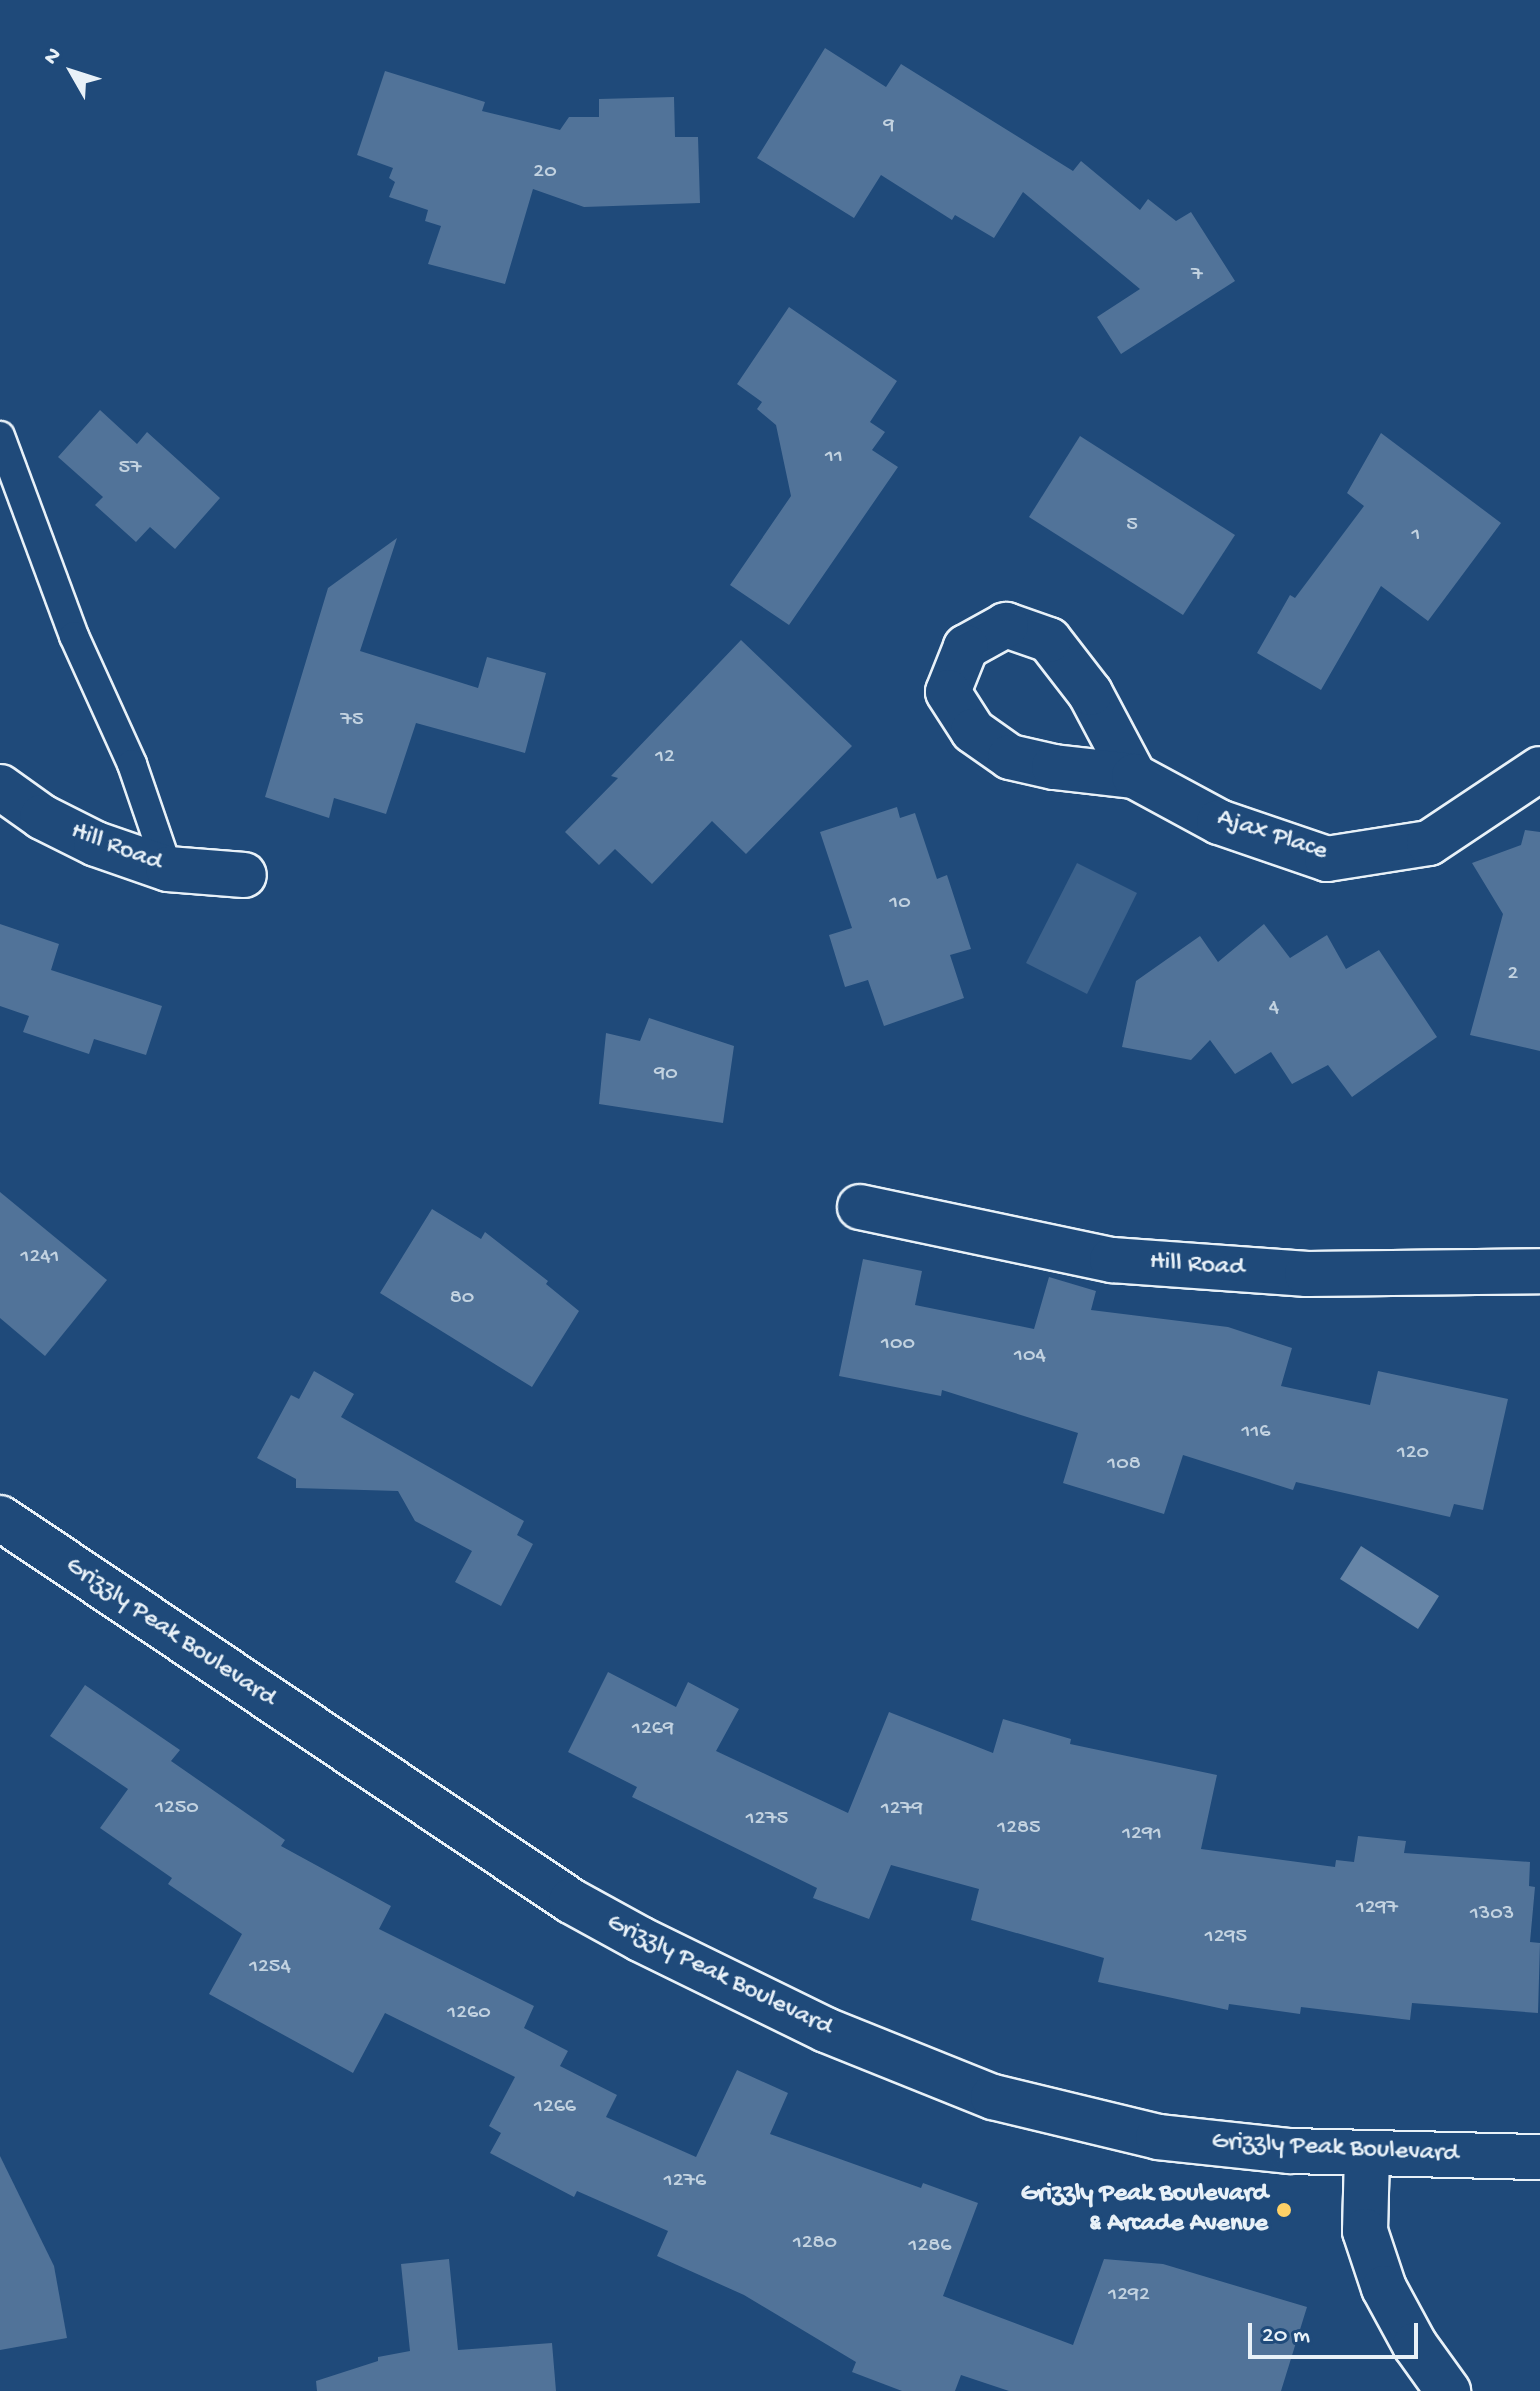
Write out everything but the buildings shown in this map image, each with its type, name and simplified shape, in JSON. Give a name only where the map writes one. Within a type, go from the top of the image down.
[{"type":"street","name":"Ajax Place","points":[[1134,776],[1219,822],[1327,859],[1429,843],[1540,769]]},
{"type":"street","name":"Hill Road","points":[[0,787],[42,817],[96,844],[168,869],[244,875]]},
{"type":"street","name":"Hill Road","points":[[860,1207],[1112,1260],[1307,1274],[1540,1271]]},
{"type":"street","name":"Grizzly Peak Boulevard","points":[[0,1518],[571,1901],[640,1939],[826,2030],[993,2097],[1158,2137],[1290,2151],[1540,2157]]},
{"type":"street","points":[[1367,2155],[1365,2231],[1384,2288],[1415,2345],[1448,2391]]},
{"type":"lane","points":[[0,436],[74,636],[132,764],[168,869]]},
{"type":"shaded area","points":[[1077,863],[1137,893],[1087,994],[1026,963]]},
{"type":"shaded area","points":[[1361,1546],[1439,1596],[1418,1629],[1340,1579]]},
{"type":"place","name":"Grizzly Peak Boulevard & Arcade Avenue","points":[[1284,2210]]}]
